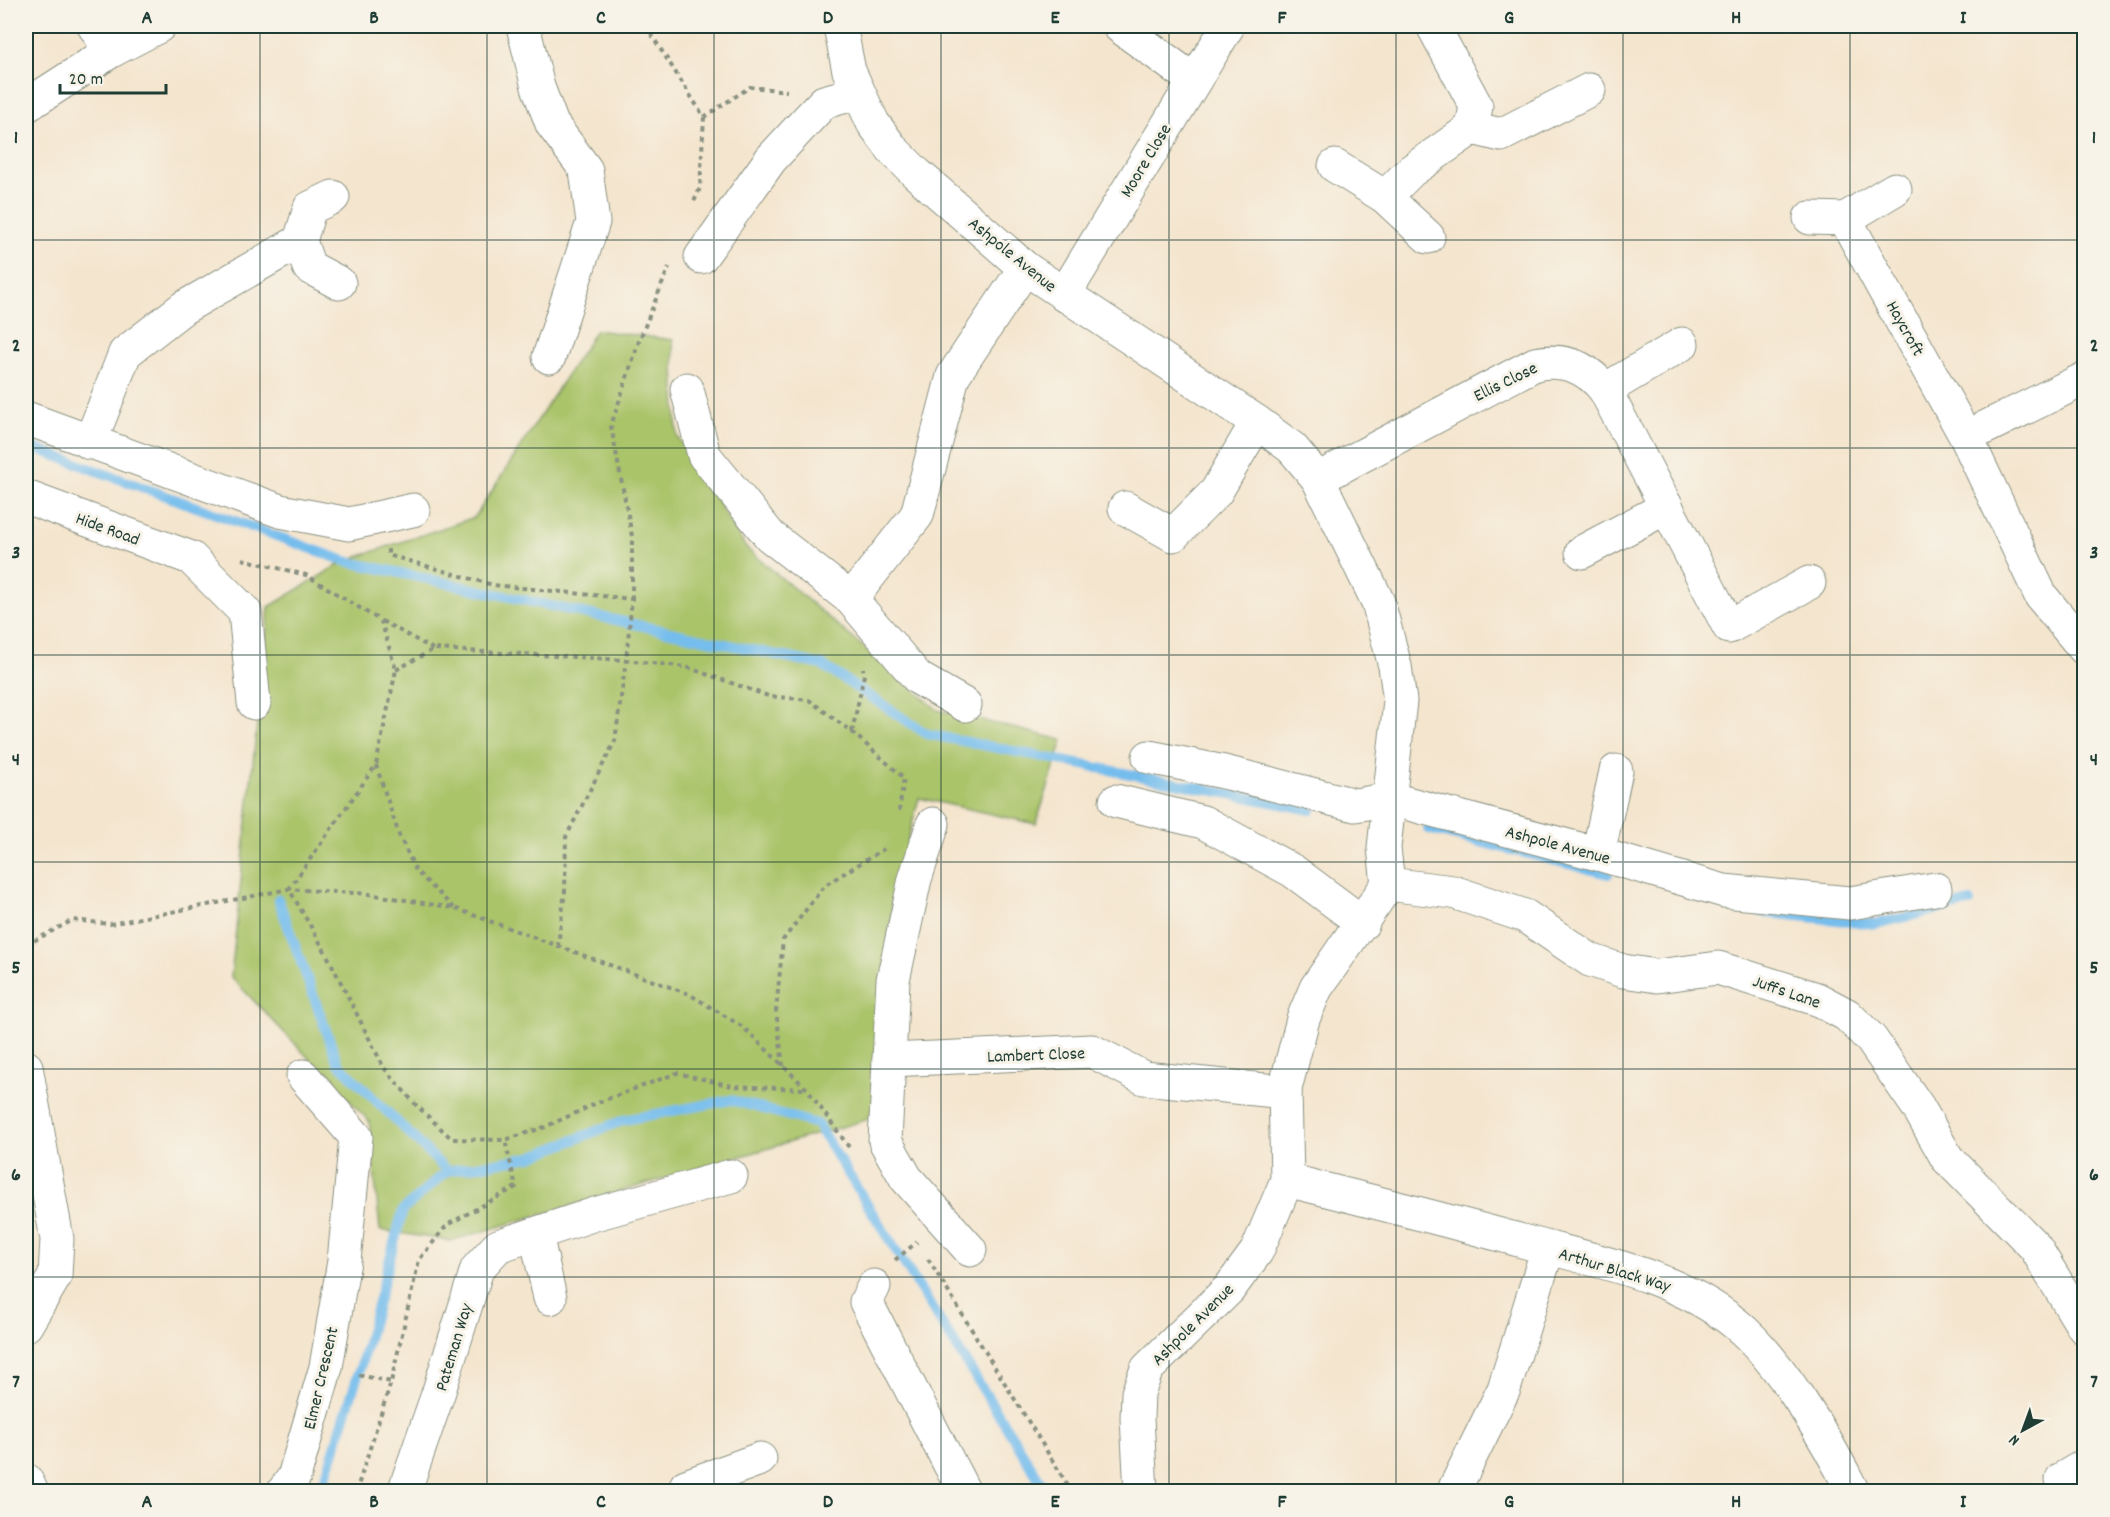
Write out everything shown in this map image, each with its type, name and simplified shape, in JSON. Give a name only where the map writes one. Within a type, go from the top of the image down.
[{"type":"street","points":[[26,106],[103,38],[159,26]]},
{"type":"street","points":[[523,26],[538,87],[552,124],[586,170],[593,222],[549,357]]},
{"type":"street","name":"Ashpole Avenue","points":[[840,26],[842,44],[857,93],[873,123],[893,150],[1025,268],[1257,422],[1292,448],[1318,478],[1378,602],[1395,666],[1400,701],[1384,848],[1388,884],[1364,923],[1344,946],[1316,988],[1303,1019],[1285,1092],[1287,1180],[1257,1251],[1229,1289],[1147,1369],[1138,1393],[1141,1491]]},
{"type":"street","points":[[1119,26],[1193,80]]},
{"type":"street","name":"Moore Close","points":[[1064,295],[1228,26]]},
{"type":"street","points":[[1385,197],[1411,171],[1472,128],[1476,106],[1432,26]]},
{"type":"street","points":[[1472,128],[1501,135],[1589,90]]},
{"type":"street","points":[[701,256],[771,159],[824,102],[857,93]]},
{"type":"street","points":[[1335,166],[1385,197],[1428,237]]},
{"type":"street","points":[[1810,218],[1845,219],[1895,189]]},
{"type":"street","points":[[333,197],[310,208],[300,241],[309,267],[339,283]]},
{"type":"street","name":"Haycroft","points":[[1845,219],[1966,437],[2041,596],[2085,648]]},
{"type":"street","points":[[90,443],[125,352],[183,308],[300,241]]},
{"type":"street","points":[[851,599],[917,515],[953,376],[1025,268]]},
{"type":"street","points":[[1605,390],[1682,344]]},
{"type":"street","name":"Ellis Close","points":[[1318,478],[1535,364],[1558,362],[1570,364],[1596,378],[1605,390],[1729,627],[1809,583]]},
{"type":"street","points":[[1966,437],[2085,379]]},
{"type":"street","points":[[687,389],[704,455],[770,536],[851,599],[918,678],[965,705]]},
{"type":"street","points":[[26,418],[164,471],[280,511],[350,524],[413,510]]},
{"type":"street","points":[[1125,508],[1173,535],[1216,492],[1257,422]]},
{"type":"street","name":"Hide Road","points":[[26,497],[191,558]]},
{"type":"street","points":[[1582,552],[1666,507]]},
{"type":"street","points":[[191,558],[245,612],[254,703]]},
{"type":"street","points":[[1149,757],[1212,769],[1355,805],[1391,800]]},
{"type":"street","points":[[1598,854],[1616,771]]},
{"type":"street","name":"Ashpole Avenue","points":[[1391,800],[1598,854],[1724,891],[1850,903],[1935,889]]},
{"type":"street","points":[[1116,801],[1203,822],[1293,871],[1364,923]]},
{"type":"street","points":[[933,824],[915,879],[892,980],[885,1141],[906,1178],[970,1250]]},
{"type":"street","name":"Juffs Lane","points":[[1388,884],[1453,892],[1525,916],[1590,960],[1623,971],[1657,976],[1718,968],[1817,999],[1847,1015],[1871,1039],[1918,1107],[1947,1158],[2035,1246],[2085,1328]]},
{"type":"street","name":"Lambert Close","points":[[889,1060],[1092,1051],[1144,1078],[1285,1092]]},
{"type":"street","points":[[26,1067],[57,1239],[55,1276],[26,1325]]},
{"type":"street","name":"Elmer Crescent","points":[[283,1491],[294,1477],[326,1367],[344,1261],[356,1137],[303,1076]]},
{"type":"street","name":"Pateman Way","points":[[404,1491],[438,1394],[477,1269],[498,1246],[595,1214],[731,1176]]},
{"type":"street","name":"Arthur Black Way","points":[[1287,1180],[1548,1248],[1656,1279],[1712,1306],[1756,1343],[1784,1378],[1853,1491]]},
{"type":"street","points":[[536,1234],[550,1298]]},
{"type":"street","points":[[1453,1491],[1504,1389],[1548,1248]]},
{"type":"street","points":[[881,1276],[866,1302],[964,1491]]},
{"type":"street","points":[[681,1490],[760,1460]]},
{"type":"street","points":[[26,1480],[32,1491]]},
{"type":"path","points":[[646,26],[704,117],[700,188],[691,210]]},
{"type":"path","points":[[704,117],[750,87],[808,94],[824,102]]},
{"type":"path","points":[[558,945],[565,891],[566,837],[615,741],[628,644],[632,599],[632,536],[611,426],[639,341],[669,265]]},
{"type":"path","points":[[350,524],[387,536],[388,555],[493,585],[632,599]]},
{"type":"path","points":[[191,558],[227,555],[306,574],[381,621],[434,649],[626,660],[686,667],[768,696],[808,700],[852,732],[904,778],[898,822]]},
{"type":"path","points":[[289,890],[376,765],[396,670],[381,621]]},
{"type":"path","points":[[396,670],[434,649]]},
{"type":"path","points":[[852,732],[864,675]]},
{"type":"path","points":[[376,765],[399,835],[416,872],[454,908]]},
{"type":"path","points":[[783,1067],[776,1011],[783,940],[825,885],[894,843]]},
{"type":"path","points":[[289,890],[326,953],[384,1068],[415,1104],[452,1139],[505,1140],[544,1127],[597,1103],[677,1073],[732,1086],[807,1089]]},
{"type":"path","points":[[26,945],[73,920],[110,924],[289,890],[369,894],[454,908],[689,994],[743,1027],[807,1089],[855,1156]]},
{"type":"path","points":[[356,1491],[391,1382],[419,1260],[447,1225],[516,1187],[505,1140]]},
{"type":"path","points":[[911,1232],[1072,1491]]},
{"type":"path","points":[[881,1276],[918,1242]]},
{"type":"path","points":[[371,1378],[391,1382]]},
{"type":"green space","points":[[596,330],[673,340],[677,436],[746,548],[938,710],[1063,740],[1036,824],[919,798],[893,896],[876,1117],[450,1241],[380,1230],[369,1121],[231,977],[269,607],[345,561],[475,517]]},
{"type":"waterway","points":[[26,445],[345,561],[822,665],[927,734],[1311,810]]},
{"type":"waterway","points":[[1428,829],[1608,874]]},
{"type":"waterway","points":[[278,899],[338,1063],[447,1171],[403,1210],[361,1365],[321,1492]]},
{"type":"waterway","points":[[1749,908],[1767,913],[1876,924],[1970,902]]},
{"type":"waterway","points":[[447,1171],[531,1157],[624,1120],[731,1100],[817,1124],[1047,1492]]}]
